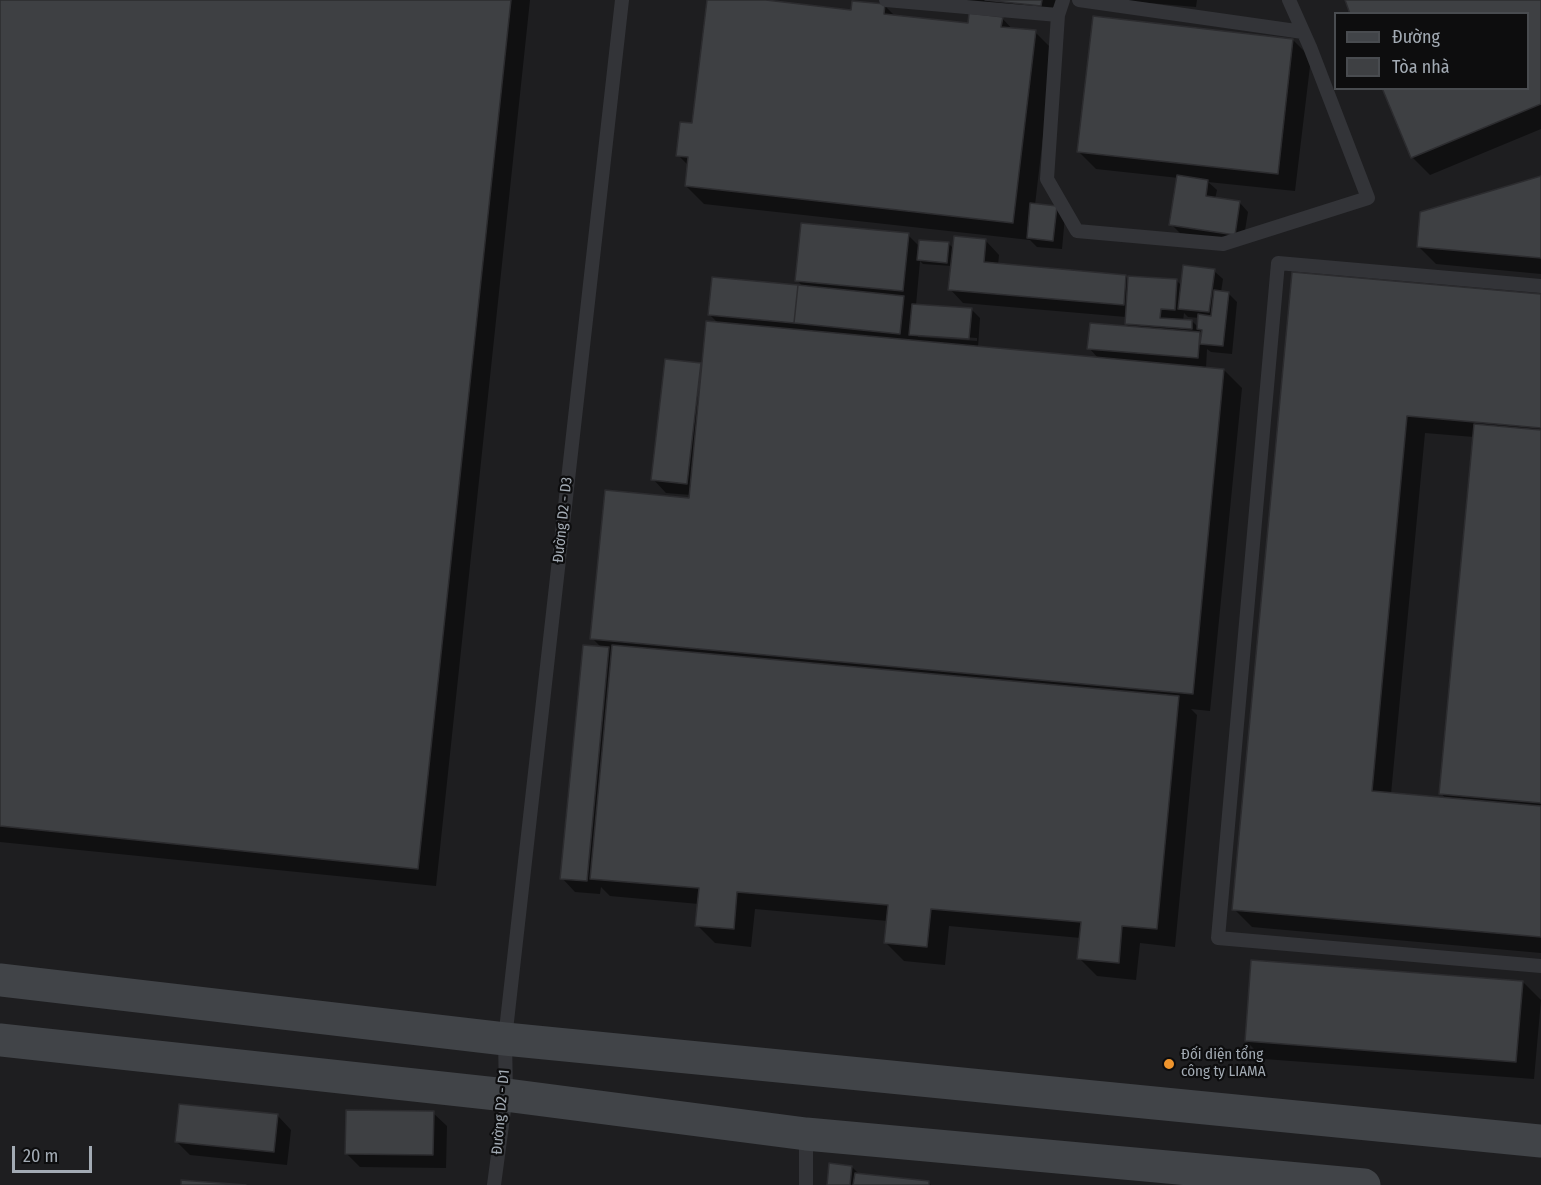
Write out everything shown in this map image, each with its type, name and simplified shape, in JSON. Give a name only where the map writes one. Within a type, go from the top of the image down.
[{"type":"street","points":[[0,980],[505,1039],[1541,1141]]},
{"type":"street","points":[[0,1040],[506,1095],[806,1134],[1357,1185]]},
{"type":"lane","name":"Đường D2 - D3","points":[[505,1039],[622,0]]},
{"type":"lane","points":[[886,0],[1058,15]]},
{"type":"lane","points":[[1063,0],[1058,15],[1047,179],[1077,231],[1223,244],[1368,198],[1289,0]]},
{"type":"lane","points":[[1078,0],[1303,32]]},
{"type":"lane","points":[[1541,286],[1278,263],[1218,938],[1541,966]]},
{"type":"lane","name":"Đường D2 - D1","points":[[494,1185],[506,1095],[505,1039]]},
{"type":"lane","points":[[806,1134],[807,1185]]},
{"type":"shaded area","points":[[0,0],[1541,0],[1541,1185],[0,1185]]},
{"type":"building","points":[[0,0],[511,0],[418,869],[0,826]]},
{"type":"building","points":[[707,0],[766,0],[851,10],[852,1],[885,4],[884,14],[968,23],[969,13],[1003,17],[1001,27],[1036,30],[1013,223],[685,186],[688,157],[676,156],[680,122],[692,123]]},
{"type":"building","points":[[985,0],[1042,0],[1041,6]]},
{"type":"building","points":[[1345,0],[1541,0],[1541,104],[1411,158],[1383,90],[1529,90],[1529,12],[1349,12]]},
{"type":"building","points":[[1093,16],[1293,39],[1278,174],[1077,152]]},
{"type":"building","points":[[1177,175],[1208,180],[1206,196],[1240,201],[1235,235],[1169,225]]},
{"type":"building","points":[[1541,176],[1541,258],[1417,247],[1420,212]]},
{"type":"building","points":[[1030,203],[1057,206],[1053,241],[1027,238]]},
{"type":"building","points":[[801,223],[909,233],[903,291],[795,281]]},
{"type":"building","points":[[954,236],[986,239],[984,262],[1126,275],[1124,305],[948,290]]},
{"type":"building","points":[[919,240],[949,242],[947,263],[917,260]]},
{"type":"building","points":[[1183,265],[1215,269],[1209,312],[1178,309]]},
{"type":"building","points":[[1292,272],[1541,294],[1541,428],[1407,416],[1372,791],[1541,806],[1541,937],[1232,910]]},
{"type":"building","points":[[1128,276],[1177,279],[1175,310],[1161,309],[1160,318],[1192,320],[1192,329],[1125,324]]},
{"type":"building","points":[[712,277],[798,285],[794,323],[708,315]]},
{"type":"building","points":[[798,285],[904,296],[900,334],[794,323]]},
{"type":"building","points":[[1214,290],[1229,292],[1223,346],[1200,344],[1202,330],[1197,329],[1198,314],[1211,316]]},
{"type":"building","points":[[912,304],[972,308],[969,339],[909,335]]},
{"type":"building","points":[[706,321],[1224,369],[1193,694],[590,639],[605,490],[689,498]]},
{"type":"building","points":[[1090,323],[1200,332],[1198,358],[1087,349]]},
{"type":"building","points":[[665,359],[701,363],[687,484],[651,480]]},
{"type":"building","points":[[1474,424],[1541,430],[1541,803],[1439,794]]},
{"type":"building","points":[[583,645],[609,647],[587,881],[560,879]]},
{"type":"building","points":[[612,645],[1179,696],[1157,929],[1122,926],[1119,963],[1077,959],[1081,922],[931,909],[927,947],[884,943],[888,905],[737,892],[734,929],[695,926],[699,888],[590,879]]},
{"type":"building","points":[[1251,960],[1523,981],[1516,1062],[1245,1041]]},
{"type":"building","points":[[179,1104],[278,1114],[274,1152],[175,1142]]},
{"type":"building","points":[[346,1110],[434,1111],[433,1155],[345,1154]]},
{"type":"building","points":[[829,1163],[852,1166],[850,1185],[827,1185]]},
{"type":"building","points":[[855,1173],[929,1181],[929,1185],[853,1185]]},
{"type":"building","points":[[181,1180],[246,1185],[181,1185]]},
{"type":"place","name":"Đối diện tổng công ty LIAMA","points":[[1169,1064]]}]
